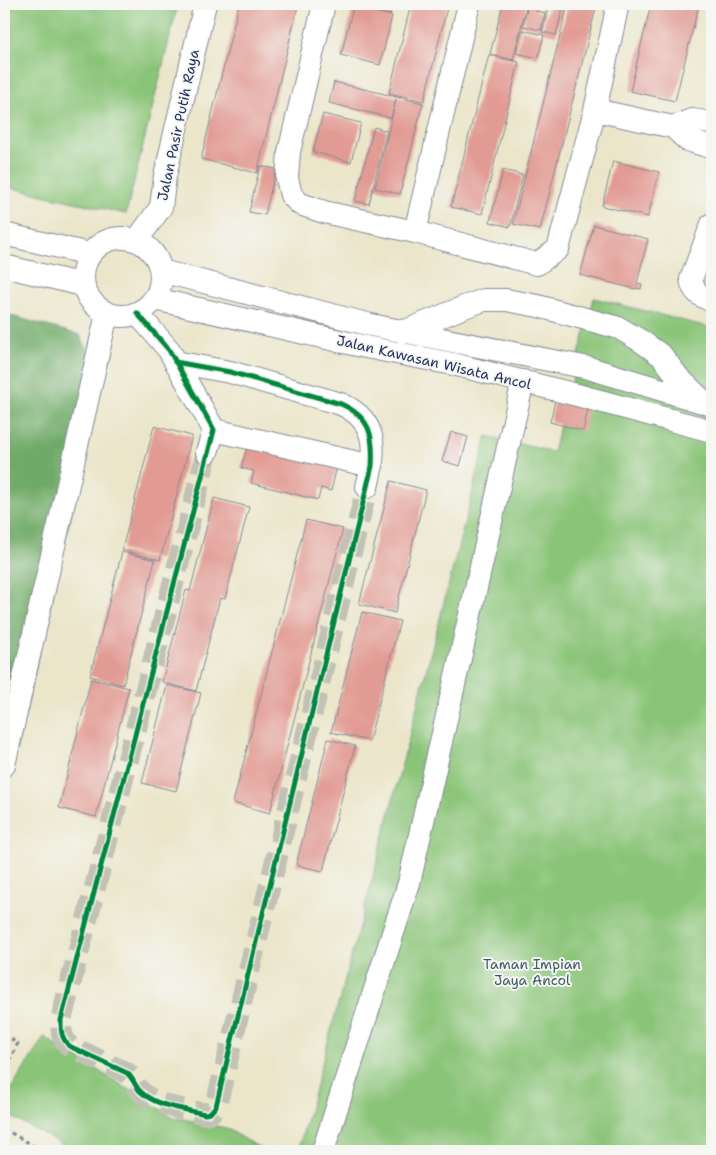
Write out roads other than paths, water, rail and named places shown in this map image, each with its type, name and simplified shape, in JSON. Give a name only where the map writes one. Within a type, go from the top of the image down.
[{"type":"street","name":"Jalan Pasir Putih Raya","points":[[137,240],[161,208],[165,176],[205,4]]},
{"type":"street","points":[[324,4],[289,152],[287,178],[292,195],[300,204],[324,212],[415,232],[537,264],[558,249],[594,110],[618,4]]},
{"type":"street","points":[[415,232],[469,4]]},
{"type":"street","points":[[594,110],[673,127],[692,120],[711,137]]},
{"type":"street","points":[[712,224],[691,279],[696,292],[700,296],[712,301]]},
{"type":"street","points":[[4,234],[89,254]]},
{"type":"street","points":[[124,237],[137,240],[146,245],[153,252],[161,271],[160,285],[155,298],[148,307],[137,313],[122,316],[107,314],[96,307],[88,297],[83,284],[83,269],[89,254],[98,245],[110,239],[124,237]]},
{"type":"street","points":[[4,266],[83,284]]},
{"type":"street","name":"Jalan Kawasan Wisata Ancol","points":[[161,271],[403,332],[589,368],[709,404]]},
{"type":"street","name":"Jalan Kawasan Wisata Ancol","points":[[155,298],[366,347],[452,364],[712,431]]},
{"type":"street","points":[[403,332],[484,300],[506,300],[538,306],[619,328],[662,356],[678,377],[709,404]]},
{"type":"street","points":[[137,313],[169,350],[214,430],[208,452]]},
{"type":"street","points":[[4,765],[107,314]]},
{"type":"street","points":[[175,362],[230,372],[341,404],[352,409],[367,426],[372,437],[372,466],[367,487]]},
{"type":"street","points":[[323,1151],[409,883],[523,381]]},
{"type":"street","points":[[214,430],[372,466]]},
{"type":"tunnel","points":[[207,452],[61,1020],[62,1034],[69,1046],[127,1073],[139,1090],[155,1101],[180,1109],[205,1114],[210,1113],[216,1106],[367,487]]},
{"type":"park label","name":"Taman Impian Jaya Ancol","points":[[532,972]]}]
